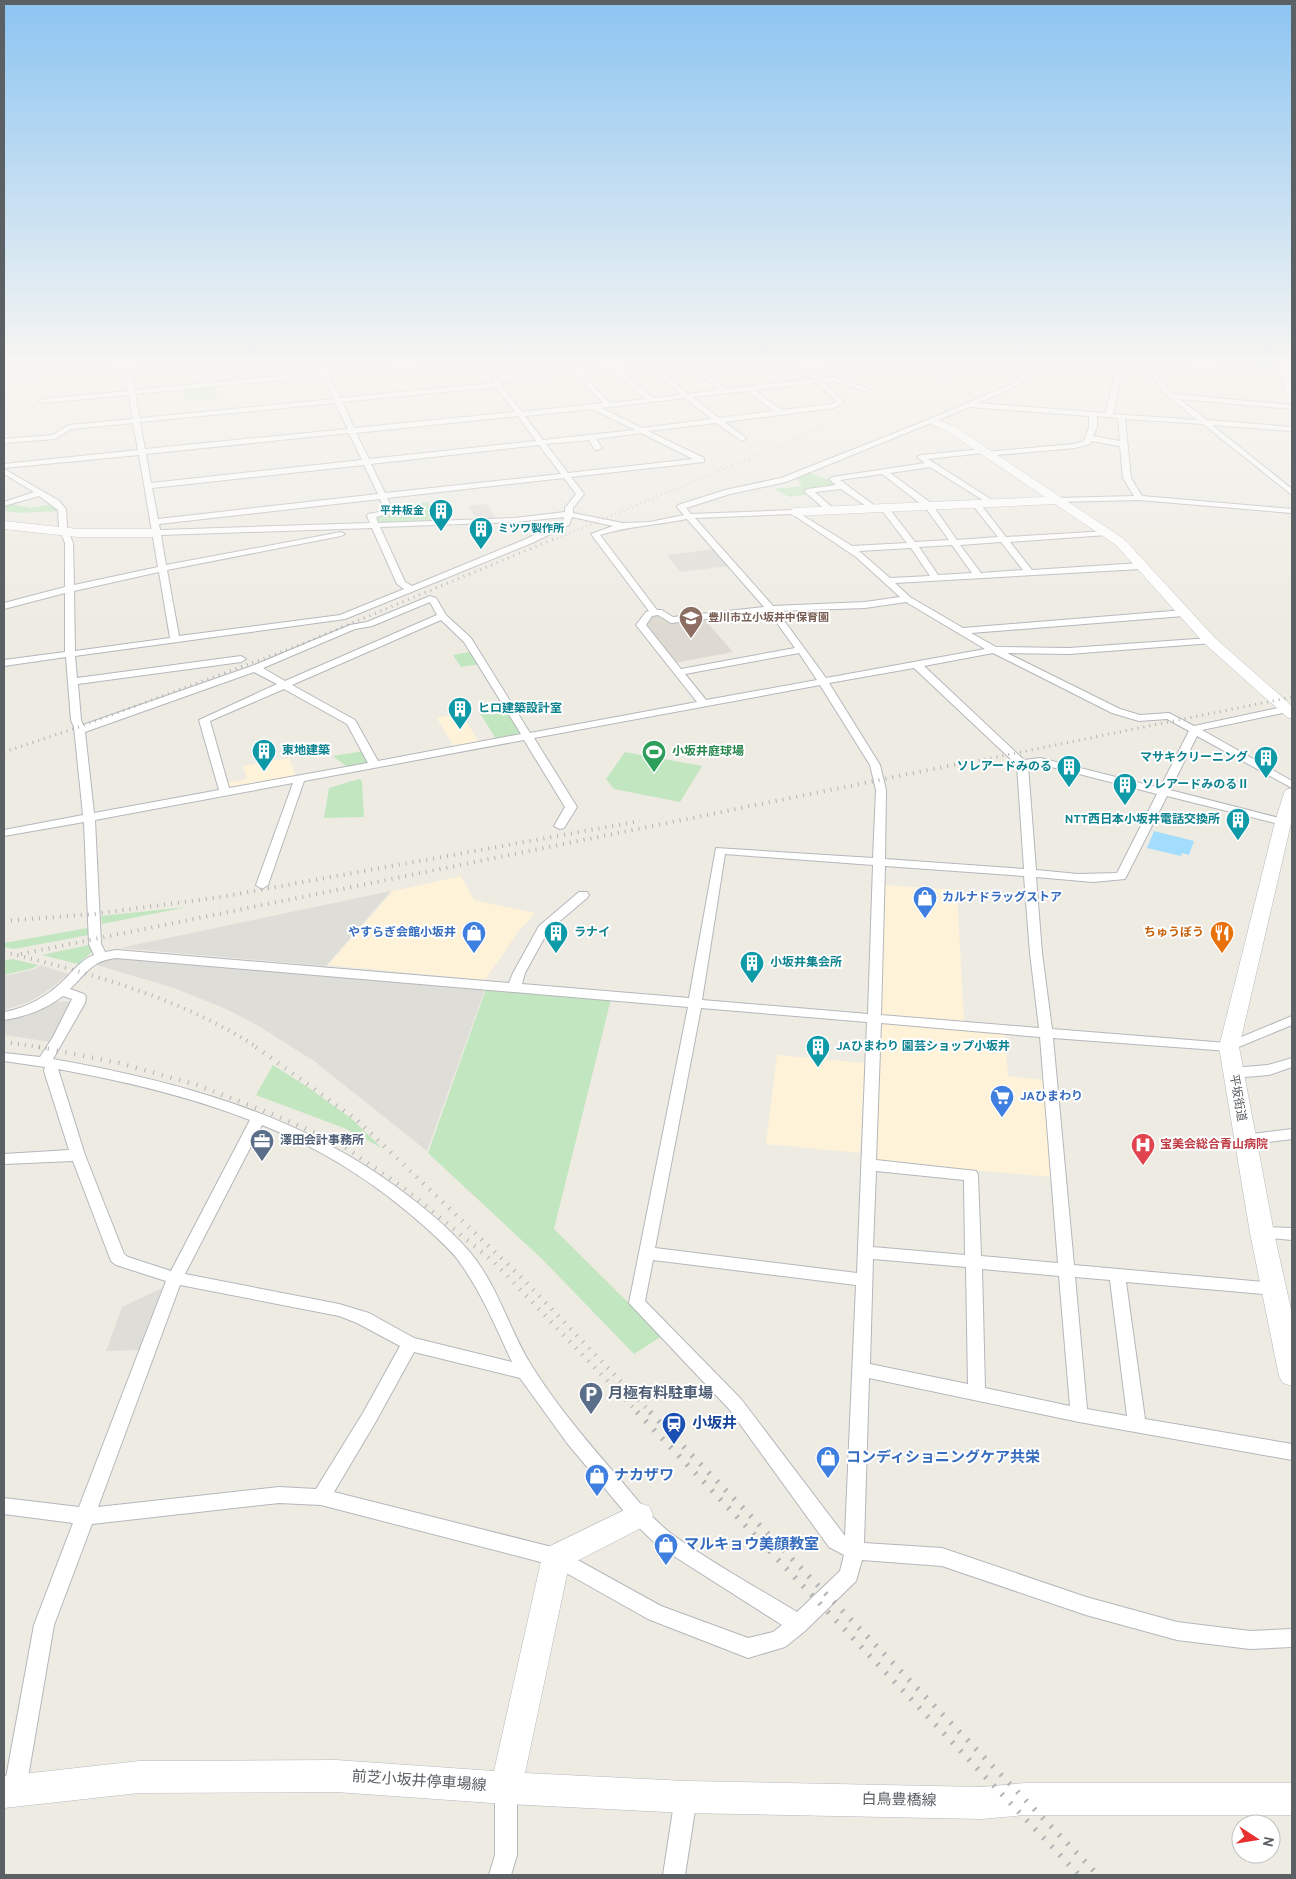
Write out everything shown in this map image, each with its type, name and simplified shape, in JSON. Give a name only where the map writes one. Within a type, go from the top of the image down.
[{"type":"street","points":[[4,466],[135,453]]},
{"type":"street","points":[[142,453],[175,641]]},
{"type":"street","points":[[363,453],[390,512],[372,515],[402,584],[412,589]]},
{"type":"street","points":[[149,486],[443,453]]},
{"type":"street","points":[[4,663],[342,617],[559,527],[568,521],[569,508],[580,494],[548,453]]},
{"type":"street","points":[[155,528],[383,496],[701,460],[687,453]]},
{"type":"street","points":[[4,1506],[87,1516],[279,1495],[321,1497],[556,1556],[655,1613],[748,1648],[778,1640],[798,1624],[849,1575],[854,1551],[881,790],[875,765],[801,650],[771,609],[681,507],[728,492],[783,480],[852,453]]},
{"type":"street","points":[[984,453],[1120,542],[1210,641],[1290,710]]},
{"type":"street","points":[[988,453],[921,457],[989,502]]},
{"type":"street","points":[[1125,453],[1127,478],[1139,498]]},
{"type":"street","points":[[1242,453],[1292,493]]},
{"type":"street","points":[[834,479],[932,464]]},
{"type":"street","points":[[807,470],[834,479],[878,508],[913,545],[936,579]]},
{"type":"street","points":[[4,471],[56,502],[62,509],[65,532],[68,537],[70,654],[76,720],[80,730],[90,818],[95,944],[100,955]]},
{"type":"street","points":[[884,472],[928,505],[979,576]]},
{"type":"street","points":[[831,510],[808,491],[843,486]]},
{"type":"street","points":[[4,504],[40,493]]},
{"type":"street","points":[[655,612],[595,534],[621,526],[650,524],[690,516],[989,502],[1139,498],[1292,511]]},
{"type":"street","points":[[975,503],[1030,573]]},
{"type":"street","points":[[794,512],[859,555],[907,599],[959,631],[1116,711],[1139,718],[1169,716],[1292,794]]},
{"type":"street","points":[[4,525],[65,532],[155,528],[376,526],[516,520],[568,514],[621,526]]},
{"type":"street","points":[[4,606],[163,568],[376,526]]},
{"type":"street","points":[[849,549],[1107,533]]},
{"type":"street","points":[[889,581],[1140,566]]},
{"type":"street","points":[[702,702],[642,625],[649,614],[659,612],[671,620],[771,609],[855,606],[907,599]]},
{"type":"street","points":[[80,730],[255,668],[426,600],[433,600],[442,616],[468,640],[526,736],[572,807],[560,826]]},
{"type":"street","points":[[959,631],[1184,613]]},
{"type":"street","points":[[225,792],[204,720],[442,616]]},
{"type":"street","points":[[4,833],[702,702],[994,650],[1069,651],[1210,641]]},
{"type":"street","points":[[678,672],[801,650]]},
{"type":"street","points":[[74,682],[241,659]]},
{"type":"street","points":[[916,664],[1022,764],[1029,872],[1046,1033],[1065,1271],[1079,1414]]},
{"type":"street","points":[[255,668],[351,722],[374,764]]},
{"type":"street","points":[[1290,710],[1197,728],[1121,876],[1107,879],[720,850],[695,1002],[637,1303],[735,1404],[836,1541],[854,1551],[942,1557],[1086,1606],[1177,1631],[1250,1640],[1292,1638]]},
{"type":"street","points":[[1022,764],[1040,761],[1283,822]]},
{"type":"street","points":[[262,885],[300,778]]},
{"type":"street","name":"平坂街道","points":[[1292,794],[1283,822],[1229,1047],[1244,1140],[1292,1376]]},
{"type":"street","points":[[514,988],[519,974],[543,929],[583,896]]},
{"type":"street","points":[[4,1016],[30,1008],[60,990],[78,970],[100,955],[116,954],[695,1002],[874,1020],[1229,1047],[1292,1020]]},
{"type":"street","points":[[60,990],[79,997],[78,1003],[48,1062],[78,1155],[117,1257],[122,1261],[175,1278],[339,1310],[364,1318],[410,1344],[526,1372]]},
{"type":"street","points":[[4,1057],[48,1062],[143,1082],[203,1098],[296,1132],[338,1154],[383,1184],[435,1226],[468,1262],[494,1306],[526,1372],[572,1438],[639,1515],[665,1540],[798,1624]]},
{"type":"street","points":[[1232,1073],[1269,1070],[1292,1062]]},
{"type":"street","points":[[9,1790],[44,1625],[87,1516],[175,1278],[258,1117]]},
{"type":"street","points":[[1244,1140],[1292,1134]]},
{"type":"street","points":[[4,1159],[78,1155]]},
{"type":"street","points":[[869,1165],[971,1176],[977,1394]]},
{"type":"street","points":[[1262,1233],[1292,1234]]},
{"type":"street","points":[[866,1252],[1275,1289]]},
{"type":"street","points":[[647,1253],[865,1280]]},
{"type":"street","points":[[1117,1275],[1137,1425]]},
{"type":"street","points":[[321,1497],[369,1418],[410,1344]]},
{"type":"street","points":[[861,1370],[1079,1414],[1292,1452]]},
{"type":"street","points":[[556,1556],[639,1515]]},
{"type":"street","points":[[500,1875],[506,1855],[506,1788],[556,1556]]},
{"type":"street","name":"前芝小坂井停車場線","points":[[9,1790],[139,1777],[336,1776],[506,1788]]},
{"type":"street","name":"白鳥豊橋線","points":[[506,1788],[686,1797],[982,1803],[1025,1799],[1292,1799]]},
{"type":"street","points":[[674,1875],[686,1797]]},
{"type":"shaded area","points":[[487,504],[496,518],[477,519],[468,506]]},
{"type":"shaded area","points":[[714,549],[727,566],[680,572],[667,555]]},
{"type":"shaded area","points":[[658,615],[667,622],[703,618],[733,652],[674,663],[645,625],[650,617]]},
{"type":"shaded area","points":[[461,713],[479,742],[454,747],[437,718]]},
{"type":"shaded area","points":[[289,758],[296,776],[227,789],[225,783],[247,779],[243,766]]},
{"type":"shaded area","points":[[461,876],[474,900],[535,913],[518,932],[485,980],[328,965],[393,891]]},
{"type":"shaded area","points":[[883,885],[957,890],[964,1023],[880,1016]]},
{"type":"shaded area","points":[[391,891],[326,966],[120,948]]},
{"type":"shaded area","points":[[114,958],[485,989],[427,1151],[314,1061],[257,1025],[224,1008],[174,988],[97,965],[104,960]]},
{"type":"shaded area","points":[[41,965],[68,974],[50,989],[29,1002],[4,1010],[4,976],[35,969]]},
{"type":"shaded area","points":[[74,1001],[51,1042],[4,1035],[4,1021],[32,1014],[50,1005],[52,1002]]},
{"type":"shaded area","points":[[884,1023],[1005,1033],[1008,1076],[1043,1080],[1052,1177],[880,1162],[875,1158],[879,1026]]},
{"type":"shaded area","points":[[777,1055],[865,1063],[860,1153],[766,1144]]},
{"type":"shaded area","points":[[162,1288],[141,1350],[106,1351],[122,1307]]},
{"type":"green space","points":[[809,473],[830,480],[837,486],[805,490],[809,494],[790,497],[774,489],[802,486],[796,478]]},
{"type":"green space","points":[[428,502],[438,521],[376,523],[375,515],[392,512],[390,507]]},
{"type":"green space","points":[[9,503],[30,508],[53,504],[60,511],[18,513],[4,511],[4,505]]},
{"type":"green space","points":[[473,651],[480,664],[461,667],[453,655]]},
{"type":"green space","points":[[505,705],[523,734],[496,739],[478,710]]},
{"type":"green space","points":[[364,751],[370,763],[347,767],[333,756]]},
{"type":"green space","name":"小坂井庭球場","points":[[625,752],[702,766],[680,802],[614,789],[606,779]]},
{"type":"green space","points":[[359,779],[362,781],[364,817],[324,818],[329,788]]},
{"type":"green space","points":[[187,907],[102,924],[101,916]]},
{"type":"green space","points":[[93,927],[94,934],[14,949],[4,947],[4,943]]},
{"type":"green space","points":[[93,944],[93,951],[78,964],[42,955]]},
{"type":"green space","points":[[12,959],[38,965],[4,975],[4,961]]},
{"type":"green space","points":[[486,989],[611,999],[554,1229],[662,1336],[634,1354],[543,1260],[428,1153]]},
{"type":"green space","points":[[273,1065],[352,1119],[382,1148],[344,1128],[256,1095]]},
{"type":"water","points":[[1154,831],[1194,841],[1189,855],[1182,853],[1181,856],[1147,848]]},
{"type":"railway","points":[[553,540],[763,453]]},
{"type":"railway","points":[[4,752],[79,727],[297,646],[556,538]]},
{"type":"railway","points":[[967,763],[1292,697]]},
{"type":"railway","points":[[21,954],[973,761]]},
{"type":"railway","points":[[4,921],[94,914],[221,897],[640,821]]},
{"type":"railway","points":[[4,952],[136,989],[199,1015],[258,1048]]},
{"type":"railway","points":[[4,1042],[47,1048]]},
{"type":"railway","points":[[39,1047],[119,1063],[197,1085],[272,1114],[342,1145],[405,1189],[494,1262],[638,1413]]},
{"type":"railway","points":[[256,1047],[357,1120],[522,1278],[651,1413]]},
{"type":"railway","points":[[637,1412],[1079,1875]]},
{"type":"railway","points":[[650,1412],[1098,1875]]},
{"type":"place","name":"平井板金","points":[[441,532]]},
{"type":"place","name":"ミツワ製作所","points":[[481,550]]},
{"type":"place","name":"豊川市立小坂井中保育園","points":[[691,639]]},
{"type":"place","name":"ヒロ建築設計室","points":[[460,730]]},
{"type":"place","name":"東地建築","points":[[264,772]]},
{"type":"place","name":"小坂井庭球場","points":[[654,773]]},
{"type":"place","name":"マサキクリーニング","points":[[1266,779]]},
{"type":"place","name":"ソレアードみのる","points":[[1069,788]]},
{"type":"place","name":"ソレアードみのるⅡ","points":[[1125,806]]},
{"type":"place","name":"NTT西日本小坂井電話交換所","points":[[1238,841]]},
{"type":"place","name":"カルナドラッグストア","points":[[925,919]]},
{"type":"place","name":"やすらぎ会館小坂井","points":[[474,954]]},
{"type":"place","name":"ラナイ","points":[[556,954]]},
{"type":"place","name":"ちゅうぼう","points":[[1222,954]]},
{"type":"place","name":"小坂井集会所","points":[[752,984]]},
{"type":"place","name":"JAひまわり 園芸ショップ小坂井","points":[[818,1068]]},
{"type":"place","name":"JAひまわり","points":[[1002,1118]]},
{"type":"place","name":"澤田会計事務所","points":[[262,1162]]},
{"type":"place","name":"宝美会総合青山病院","points":[[1143,1166]]},
{"type":"place","name":"月極有料駐車場","points":[[591,1415]]},
{"type":"place","name":"小坂井","points":[[674,1445]]},
{"type":"place","name":"コンディショニングケア共栄","points":[[828,1479]]},
{"type":"place","name":"ナカザワ","points":[[597,1497]]},
{"type":"place","name":"マルキョウ美顔教室","points":[[666,1566]]}]
